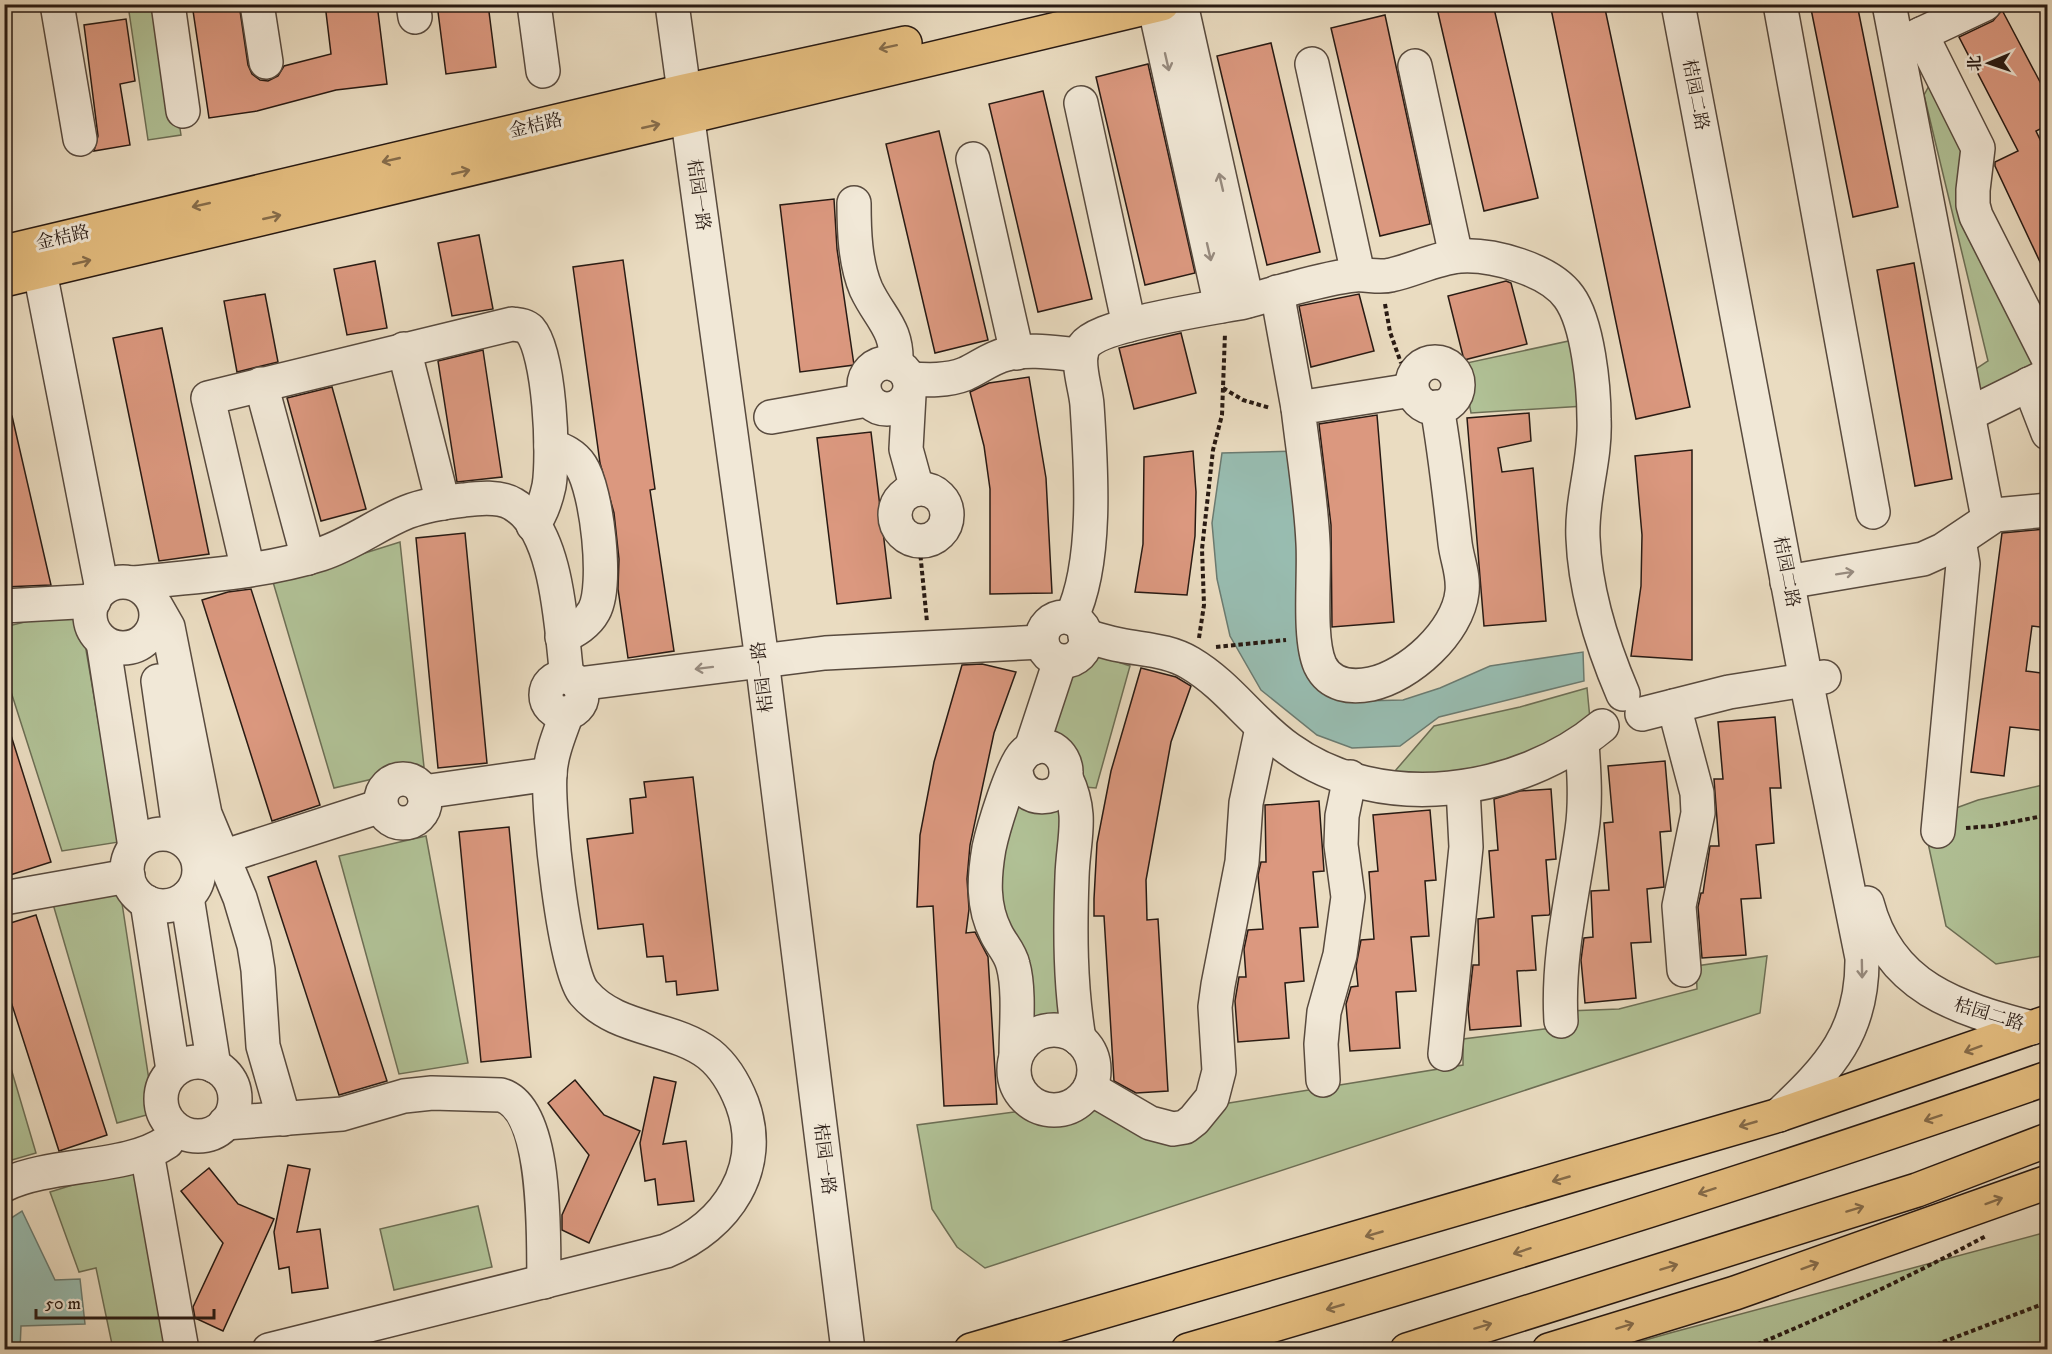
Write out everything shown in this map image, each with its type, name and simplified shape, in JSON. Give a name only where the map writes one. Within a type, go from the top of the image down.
[{"type":"main road","name":"金桔路","points":[[4,252],[685,105],[1067,4]]},
{"type":"main road","points":[[4,280],[685,105],[1163,5]]},
{"type":"main road","points":[[971,1350],[1779,1115],[2040,1025]]},
{"type":"main road","points":[[1188,1350],[1436,1278],[1930,1119],[2048,1078]]},
{"type":"main road","points":[[1407,1350],[1917,1190],[2048,1140]]},
{"type":"main road","points":[[1549,1350],[1735,1293],[2048,1182]]},
{"type":"street","points":[[57,4],[80,139]]},
{"type":"street","points":[[168,4],[183,111]]},
{"type":"street","points":[[257,4],[266,62]]},
{"type":"street","points":[[534,4],[543,70]]},
{"type":"street","name":"桔园一路","points":[[672,4],[763,672],[848,1350]]},
{"type":"street","name":"桔园二路","points":[[1678,4],[1797,580]]},
{"type":"street","name":"桔园二路","points":[[1698,4],[1858,933],[1862,981],[1852,1024],[1838,1050],[1820,1076],[1779,1115]]},
{"type":"street","points":[[1780,4],[1874,512]]},
{"type":"street","points":[[1889,4],[1978,148],[1973,204],[2041,373],[2048,433]]},
{"type":"street","points":[[1163,5],[1249,300],[1298,408],[1313,541],[1316,638],[1320,665],[1329,678],[1342,685],[1358,687],[1376,683],[1431,650],[1452,622],[1462,593],[1462,572],[1421,392],[1298,408]]},
{"type":"street","points":[[1910,39],[1979,6]]},
{"type":"street","points":[[1910,39],[1969,414],[1988,518]]},
{"type":"street","points":[[1312,64],[1369,275]]},
{"type":"street","points":[[1415,66],[1456,256]]},
{"type":"street","points":[[1081,103],[1129,325]]},
{"type":"street","points":[[973,159],[1017,353]]},
{"type":"street","points":[[854,203],[856,243],[862,277],[871,298],[892,332],[897,348],[894,390],[906,449],[908,496],[895,519],[898,528],[910,540],[928,541],[942,531],[947,514],[941,498],[934,493],[908,496]]},
{"type":"street","points":[[1078,627],[1088,542],[1089,441],[1081,355],[1083,347],[1095,336],[1129,325],[1456,256],[1482,256],[1524,267],[1557,285],[1574,306],[1586,350],[1594,407],[1594,451],[1582,522],[1585,569],[1601,634],[1633,704]]},
{"type":"street","points":[[40,272],[110,591],[90,619],[93,629],[103,642],[134,892],[147,902],[166,906],[187,897],[211,861],[381,806],[382,792],[392,781],[399,779],[413,781],[423,792],[550,774]]},
{"type":"street","points":[[248,570],[208,398],[513,324],[522,325],[530,330],[540,352],[551,446],[549,485],[545,504],[533,525]]},
{"type":"street","points":[[404,349],[443,503]]},
{"type":"street","points":[[771,417],[965,374],[986,360],[1017,353],[1081,355]]},
{"type":"street","points":[[1969,414],[2041,373]]},
{"type":"street","points":[[261,384],[308,558]]},
{"type":"street","points":[[551,446],[568,452],[580,464],[587,476],[592,494],[601,576],[595,610],[578,629],[562,637]]},
{"type":"street","points":[[4,606],[248,570],[308,558],[344,546],[404,513],[443,503],[482,498],[512,504],[533,525],[549,560],[573,694],[550,774],[550,810],[567,946],[573,974],[583,992],[618,1018],[692,1045],[709,1053],[722,1066],[744,1110],[750,1154],[747,1172],[739,1188],[718,1215],[685,1244],[648,1257],[269,1350]]},
{"type":"street","points":[[1797,580],[1923,559],[1959,540],[1988,518],[2048,510]]},
{"type":"street","points":[[1938,831],[1963,564],[1959,540]]},
{"type":"street","points":[[110,591],[143,588],[153,620],[180,836],[195,853],[211,861],[240,898],[254,945],[258,970],[263,1046],[284,1119]]},
{"type":"street","points":[[1066,778],[1062,786],[1049,796],[1033,796],[1020,785],[1024,759],[1051,652],[1045,628],[1056,618],[1120,645],[1196,657],[1262,728],[1292,751],[1350,777],[1423,789],[1463,788],[1523,772],[1592,735]]},
{"type":"street","points":[[103,642],[119,648],[129,648],[140,644],[153,620]]},
{"type":"street","points":[[153,620],[168,627],[205,814],[211,861]]},
{"type":"street","points":[[573,694],[763,672],[930,646],[1051,652]]},
{"type":"street","points":[[1561,1021],[1559,986],[1562,952],[1582,828],[1592,735],[1601,707],[1610,697],[1633,704],[1674,706],[1729,692],[1815,678]]},
{"type":"street","name":"桔园二路","points":[[1815,678],[1863,887],[1875,930],[1883,944],[1921,986],[1941,999],[1974,1013],[2040,1025]]},
{"type":"street","points":[[1674,706],[1697,793],[1698,813],[1679,906],[1684,969]]},
{"type":"street","points":[[1090,1088],[1160,1128],[1185,1127],[1194,1120],[1212,1098],[1219,1071],[1215,1007],[1242,862],[1246,803],[1262,728]]},
{"type":"street","points":[[1016,1056],[1031,1036],[1056,1029],[1079,1039],[1088,1049],[1093,1062],[1090,1088],[1082,1099],[1071,1107],[1058,1110],[1044,1109],[1032,1104],[1022,1095],[1016,1083],[1014,1070],[1016,1056],[1014,966],[990,922],[985,891],[989,848],[996,822],[1024,759],[1047,747],[1054,750],[1065,762],[1066,778],[1072,792],[1078,825],[1072,876],[1071,951],[1072,993],[1079,1039]]},
{"type":"street","points":[[1323,1080],[1321,1044],[1324,1012],[1340,955],[1348,897],[1341,845],[1342,816],[1350,777]]},
{"type":"street","points":[[1445,1053],[1466,847],[1463,788]]},
{"type":"street","points":[[4,898],[131,862],[154,835],[180,836]]},
{"type":"street","points":[[187,897],[214,1066]]},
{"type":"street","points":[[147,902],[173,1070],[162,1091],[161,1103],[164,1115],[181,1132],[205,1135],[216,1131],[232,1113],[233,1088],[228,1077],[214,1066],[196,1062],[173,1070]]},
{"type":"street","points":[[225,1123],[342,1114],[404,1096],[432,1093],[501,1095],[511,1098],[525,1119],[537,1158],[543,1205],[544,1282]]},
{"type":"street","points":[[4,1185],[30,1176],[147,1153],[181,1132]]},
{"type":"street","points":[[147,1153],[182,1350]]},
{"type":"path","points":[[1369,275],[1402,365],[1421,392]]},
{"type":"path","points":[[1249,300],[1226,331],[1222,415],[1213,450],[1202,549],[1204,605],[1196,657],[1316,638]]},
{"type":"path","points":[[1223,388],[1243,400],[1270,408],[1298,408]]},
{"type":"path","points":[[919,541],[930,646]]},
{"type":"path","points":[[1938,831],[1992,826],[2048,815]]},
{"type":"path","points":[[1743,1350],[1900,1282],[1988,1235]]},
{"type":"path","points":[[1922,1350],[2048,1302]]},
{"type":"green space","points":[[128,5],[161,5],[181,135],[148,140]]},
{"type":"green space","points":[[1930,84],[1946,92],[2038,361],[1976,399],[1971,372],[1988,361],[1924,95]]},
{"type":"green space","points":[[1578,339],[1585,406],[1471,413],[1462,364]]},
{"type":"green space","points":[[400,542],[424,767],[334,788],[273,582]]},
{"type":"green space","points":[[79,609],[119,842],[62,851],[5,673],[4,627]]},
{"type":"green space","points":[[1088,652],[1130,666],[1096,788],[1084,787],[1044,740],[1067,668],[1082,665]]},
{"type":"green space","points":[[1587,688],[1590,719],[1524,760],[1430,777],[1395,771],[1434,726],[1520,707]]},
{"type":"green space","points":[[2047,784],[2047,955],[1996,964],[1946,926],[1923,820],[1978,800]]},
{"type":"green space","points":[[1063,797],[1069,1027],[1050,1023],[1028,1026],[1001,923],[994,866],[1016,804]]},
{"type":"green space","points":[[426,836],[468,1063],[399,1074],[339,856]]},
{"type":"green space","points":[[120,890],[154,1113],[117,1123],[53,904]]},
{"type":"green space","points":[[1767,956],[1760,1013],[985,1268],[957,1247],[932,1209],[917,1125],[1021,1111],[1040,1118],[1062,1119],[1074,1115],[1085,1105],[1098,1105],[1156,1139],[1223,1104],[1463,1065],[1463,1039],[1568,1026],[1567,1011],[1619,1009],[1697,989],[1696,966]]},
{"type":"green space","points":[[5,1048],[36,1153],[4,1162]]},
{"type":"green space","points":[[137,1165],[171,1349],[113,1349],[96,1268],[79,1272],[50,1192]]},
{"type":"green space","points":[[478,1206],[492,1267],[394,1290],[380,1229]]},
{"type":"green space","points":[[2047,1232],[2047,1349],[1614,1349],[1670,1333]]},
{"type":"water","points":[[1298,451],[1303,621],[1361,701],[1403,700],[1440,688],[1490,666],[1583,652],[1584,681],[1439,717],[1400,746],[1352,748],[1317,735],[1261,690],[1230,636],[1217,579],[1212,523],[1222,453]]},
{"type":"water","points":[[22,1211],[55,1280],[80,1279],[85,1324],[21,1326],[20,1349],[5,1349],[5,1222]]},
{"type":"building","points":[[192,4],[239,4],[248,65],[252,74],[260,80],[268,81],[278,76],[284,66],[331,54],[325,4],[377,4],[387,84],[336,90],[257,111],[209,118]]},
{"type":"building","points":[[437,4],[488,4],[496,67],[446,74]]},
{"type":"building","points":[[1436,4],[1493,4],[1538,198],[1484,211]]},
{"type":"building","points":[[1550,4],[1604,4],[1690,407],[1636,419]]},
{"type":"building","points":[[1810,4],[1857,4],[1898,207],[1853,217]]},
{"type":"building","points":[[2002,10],[2048,97],[2048,125],[2036,131],[2048,156],[2048,279],[1995,166],[1995,162],[2018,151],[1959,37],[1993,21]]},
{"type":"building","points":[[1385,15],[1430,224],[1380,236],[1331,28]]},
{"type":"building","points":[[126,19],[135,81],[120,84],[130,145],[94,151],[98,136],[84,25]]},
{"type":"building","points":[[1271,43],[1320,252],[1267,265],[1217,56]]},
{"type":"building","points":[[1148,64],[1195,273],[1145,285],[1096,77]]},
{"type":"building","points":[[1043,91],[1092,299],[1038,312],[989,104]]},
{"type":"building","points":[[939,131],[988,340],[935,353],[886,144]]},
{"type":"building","points":[[834,199],[837,249],[854,365],[800,372],[780,205]]},
{"type":"building","points":[[479,235],[493,309],[452,316],[438,243]]},
{"type":"building","points":[[623,260],[655,489],[650,490],[674,651],[628,658],[618,589],[619,559],[614,513],[600,463],[573,267]]},
{"type":"building","points":[[375,261],[387,328],[347,335],[334,269]]},
{"type":"building","points":[[1914,263],[1952,479],[1915,486],[1877,270]]},
{"type":"building","points":[[1506,281],[1511,283],[1527,344],[1464,360],[1448,296]]},
{"type":"building","points":[[265,294],[278,362],[237,372],[224,301]]},
{"type":"building","points":[[1359,294],[1374,351],[1311,367],[1299,306]]},
{"type":"building","points":[[162,328],[209,554],[159,561],[113,338]]},
{"type":"building","points":[[1181,333],[1196,393],[1134,409],[1119,348]]},
{"type":"building","points":[[483,350],[502,477],[457,482],[438,361]]},
{"type":"building","points":[[1029,377],[1046,478],[1052,593],[990,594],[990,489],[984,446],[970,392],[989,383]]},
{"type":"building","points":[[332,387],[366,509],[321,521],[287,398]]},
{"type":"building","points":[[1529,413],[1531,441],[1498,448],[1502,472],[1533,468],[1546,621],[1484,626],[1467,418]]},
{"type":"building","points":[[1377,415],[1394,622],[1332,627],[1331,525],[1319,424]]},
{"type":"building","points":[[12,416],[51,585],[4,587],[4,417]]},
{"type":"building","points":[[871,432],[891,598],[837,604],[817,438]]},
{"type":"building","points":[[1692,450],[1692,660],[1631,656],[1641,586],[1642,535],[1635,456]]},
{"type":"building","points":[[1193,451],[1196,492],[1195,536],[1187,595],[1135,592],[1143,544],[1144,457]]},
{"type":"building","points":[[2045,529],[2041,562],[2048,563],[2048,628],[2032,626],[2026,671],[2048,674],[2048,731],[2010,727],[2004,776],[1971,772],[2002,533]]},
{"type":"building","points":[[465,533],[487,763],[438,768],[416,538]]},
{"type":"building","points":[[251,589],[320,805],[272,821],[202,600],[228,592]]},
{"type":"building","points":[[982,664],[1016,672],[994,733],[970,845],[967,879],[969,909],[966,933],[975,932],[988,957],[997,1104],[944,1106],[933,906],[917,907],[920,835],[934,762],[962,665]]},
{"type":"building","points":[[1141,668],[1176,677],[1191,686],[1171,742],[1146,880],[1147,920],[1158,919],[1168,1091],[1136,1093],[1114,1081],[1104,916],[1094,916],[1094,899],[1097,843],[1111,771]]},
{"type":"building","points":[[1775,717],[1781,788],[1770,788],[1774,843],[1756,845],[1761,898],[1741,899],[1746,955],[1702,958],[1698,907],[1701,893],[1703,893],[1710,846],[1719,846],[1714,779],[1723,779],[1718,722]]},
{"type":"building","points":[[9,729],[51,862],[4,877],[4,730]]},
{"type":"building","points":[[1665,761],[1671,831],[1660,832],[1664,887],[1647,889],[1651,942],[1631,943],[1636,998],[1585,1003],[1581,960],[1584,938],[1593,937],[1591,891],[1609,890],[1604,823],[1613,822],[1608,766]]},
{"type":"building","points":[[693,777],[718,990],[677,995],[676,981],[666,982],[663,956],[647,957],[643,924],[598,929],[587,839],[633,833],[630,799],[646,797],[644,782]]},
{"type":"building","points":[[1551,789],[1556,859],[1546,860],[1550,913],[1549,915],[1532,916],[1536,970],[1517,971],[1521,1026],[1470,1030],[1468,1009],[1473,965],[1479,965],[1478,919],[1494,917],[1489,851],[1498,850],[1494,799],[1520,791]]},
{"type":"building","points":[[1319,801],[1324,871],[1313,872],[1318,927],[1300,928],[1304,981],[1285,983],[1289,1038],[1238,1042],[1235,1001],[1239,977],[1246,977],[1244,949],[1248,930],[1263,929],[1258,875],[1261,862],[1266,862],[1265,805]]},
{"type":"building","points":[[1430,810],[1436,880],[1425,881],[1429,936],[1411,937],[1416,991],[1396,992],[1400,1048],[1350,1051],[1346,1004],[1351,987],[1358,986],[1356,966],[1361,940],[1374,939],[1369,872],[1378,871],[1373,815]]},
{"type":"building","points":[[509,827],[531,1057],[481,1062],[459,832]]},
{"type":"building","points":[[316,861],[387,1081],[339,1095],[268,877]]},
{"type":"building","points":[[36,915],[107,1135],[59,1151],[4,980],[4,925]]},
{"type":"building","points":[[654,1077],[676,1082],[663,1144],[686,1141],[694,1201],[658,1205],[655,1179],[645,1181],[640,1143]]},
{"type":"building","points":[[575,1080],[604,1115],[640,1131],[589,1243],[562,1230],[562,1215],[589,1155],[548,1103]]},
{"type":"building","points":[[288,1165],[310,1169],[297,1232],[320,1229],[328,1288],[292,1293],[289,1267],[279,1269],[274,1232]]},
{"type":"building","points":[[209,1168],[238,1204],[274,1219],[223,1331],[195,1318],[193,1307],[223,1243],[181,1191]]}]
